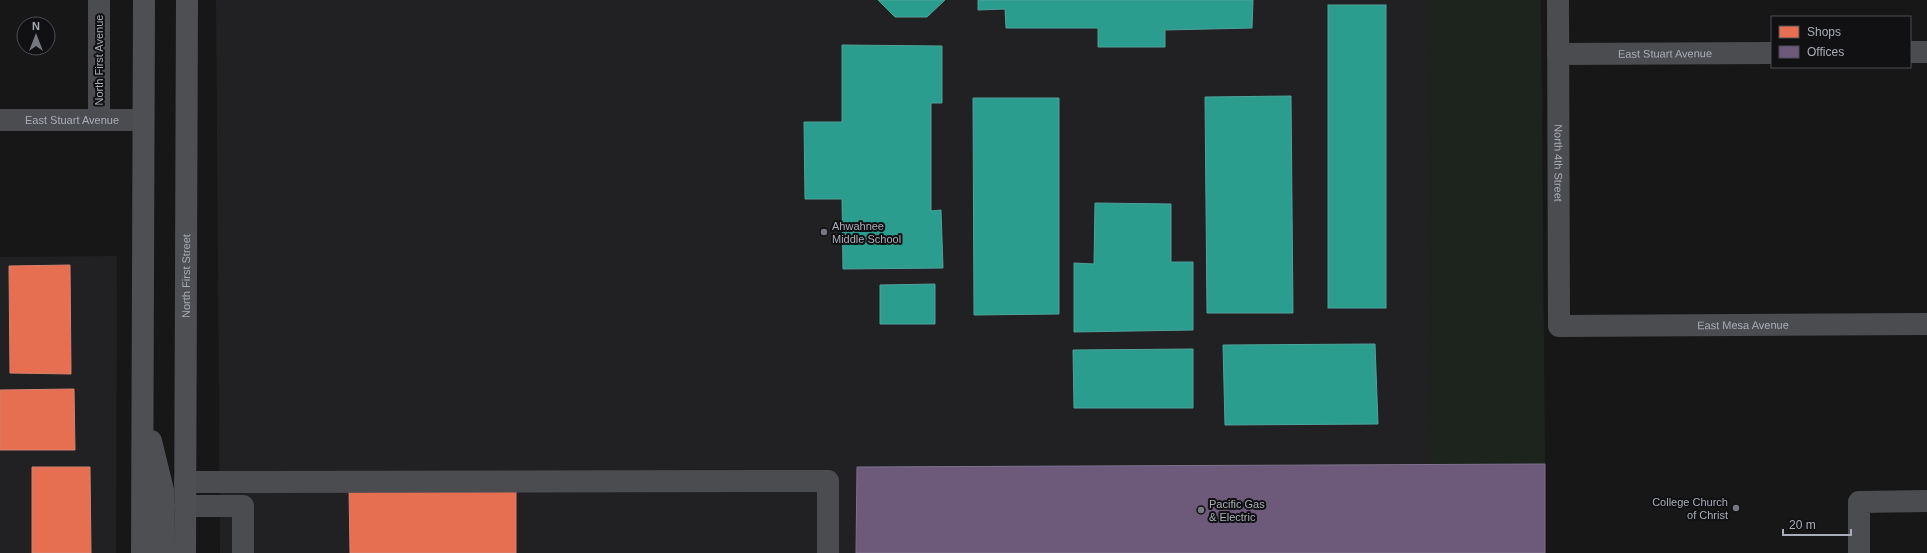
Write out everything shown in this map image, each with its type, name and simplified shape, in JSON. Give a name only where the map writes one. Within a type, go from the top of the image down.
[{"type":"main road","points":[[142,553],[144,0]]},
{"type":"main road","name":"North First Street","points":[[185,553],[187,0]]},
{"type":"main road","points":[[143,406],[163,490],[163,553]]},
{"type":"street","name":"North First Avenue","points":[[99,0],[99,119]]},
{"type":"street","name":"North 4th Street","points":[[1558,0],[1559,326]]},
{"type":"street","points":[[1911,52],[1927,52]]},
{"type":"street","name":"East Stuart Avenue","points":[[1558,54],[1771,53]]},
{"type":"street","name":"East Stuart Avenue","points":[[0,120],[143,120]]},
{"type":"street","name":"East Mesa Avenue","points":[[1559,326],[1927,324]]},
{"type":"street","points":[[185,482],[828,481],[828,553]]},
{"type":"street","points":[[1859,553],[1860,502],[1927,502]]},
{"type":"street","points":[[185,506],[243,506],[243,553]]},
{"type":"shaded area","name":"Ahwahnee Middle School","points":[[216,0],[1430,0],[1431,464],[857,467],[856,553],[220,553]]},
{"type":"shaded area","points":[[1430,0],[1541,0],[1545,464],[1431,464]]},
{"type":"shaded area","points":[[117,256],[116,553],[0,553],[0,257]]},
{"type":"building: Shops","points":[[70,265],[71,374],[10,373],[9,266]]},
{"type":"building: Shops","points":[[74,389],[75,450],[0,450],[0,390]]},
{"type":"building: Shops","points":[[32,467],[90,467],[91,553],[32,553]]},
{"type":"building: Shops","points":[[349,489],[516,489],[516,553],[350,553]]},
{"type":"building: Offices","name":"Pacific Gas & Electric","points":[[1545,464],[1545,553],[856,553],[857,467]]},
{"type":"building: Schools","points":[[878,0],[945,0],[927,17],[895,17]]},
{"type":"building: Schools","points":[[978,0],[1253,0],[1252,28],[1165,30],[1165,47],[1098,47],[1098,28],[1006,28],[1005,9],[978,10]]},
{"type":"building: Schools","points":[[1328,5],[1386,5],[1386,308],[1328,308]]},
{"type":"building: Schools","points":[[842,45],[942,46],[942,103],[931,103],[931,211],[941,210],[943,268],[843,269],[842,199],[805,199],[804,122],[842,122]]},
{"type":"building: Schools","points":[[1291,96],[1293,313],[1207,313],[1205,97]]},
{"type":"building: Schools","points":[[973,98],[1059,98],[1059,314],[974,315]]},
{"type":"building: Schools","points":[[1095,203],[1171,204],[1171,262],[1193,262],[1193,330],[1074,332],[1074,263],[1094,264]]},
{"type":"building: Schools","points":[[935,284],[935,324],[880,324],[880,285]]},
{"type":"building: Schools","points":[[1375,344],[1378,424],[1225,425],[1223,345]]},
{"type":"building: Schools","points":[[1193,349],[1193,408],[1074,408],[1073,350]]},
{"type":"place","name":"Ahwahnee Middle School","points":[[824,232]]},
{"type":"place","name":"College Church of Christ","points":[[1736,508]]},
{"type":"place","name":"Pacific Gas & Electric","points":[[1201,510]]}]
